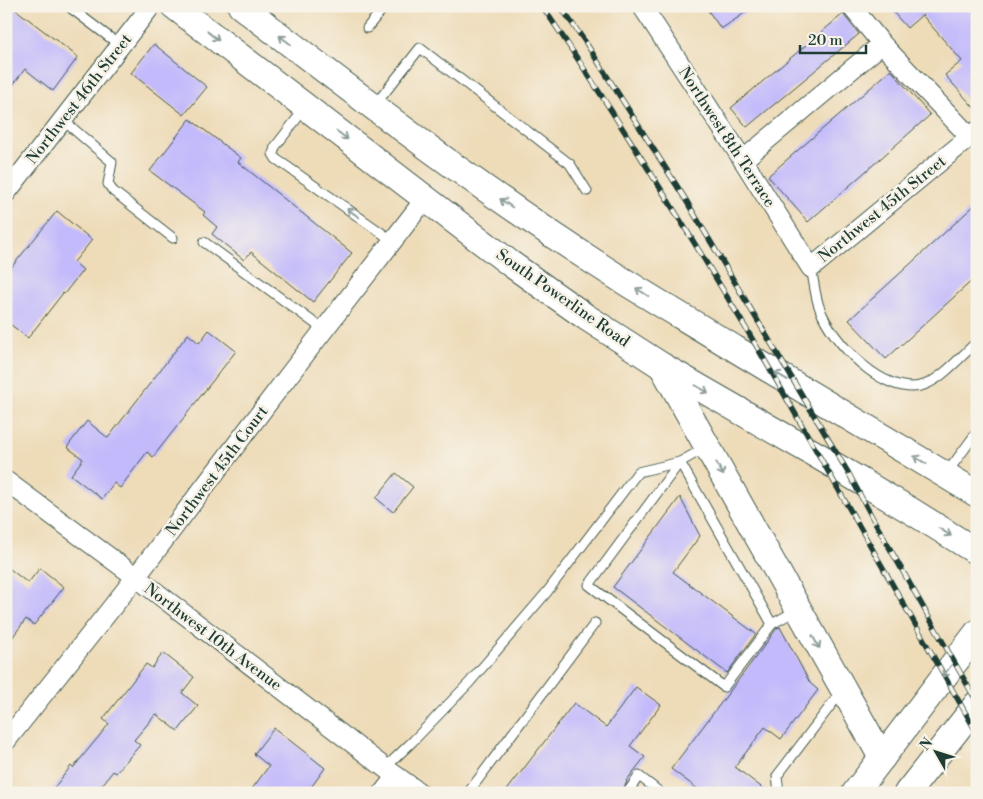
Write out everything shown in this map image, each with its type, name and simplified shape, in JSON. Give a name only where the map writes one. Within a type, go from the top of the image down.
[{"type":"main road","name":"South Powerline Road","points":[[174,6],[549,292],[662,366],[820,457],[977,552]]},
{"type":"main road","points":[[241,6],[374,107],[504,201],[598,265],[977,494]]},
{"type":"main road","points":[[662,366],[882,758]]},
{"type":"main road","points":[[855,793],[977,633]]},
{"type":"main road","points":[[907,793],[977,704]]},
{"type":"street","name":"Northwest 46th Street","points":[[6,193],[151,6]]},
{"type":"street","name":"Northwest 8th Terrace","points":[[642,6],[811,268]]},
{"type":"street","points":[[851,6],[882,44],[973,134]]},
{"type":"street","points":[[742,160],[882,44]]},
{"type":"street","name":"Northwest 45th Street","points":[[811,268],[973,134]]},
{"type":"street","name":"Northwest 45th Court","points":[[6,741],[136,578],[425,199]]},
{"type":"street","name":"Northwest 10th Avenue","points":[[6,482],[420,793]]},
{"type":"street","points":[[383,793],[390,772]]},
{"type":"lane","points":[[68,6],[121,46]]},
{"type":"lane","points":[[367,28],[385,6]]},
{"type":"lane","points":[[374,107],[420,48],[570,164],[587,191]]},
{"type":"lane","points":[[305,107],[275,147],[273,154],[282,163],[393,241]]},
{"type":"lane","points":[[63,120],[112,162],[108,184],[113,191],[173,238]]},
{"type":"lane","points":[[204,242],[324,330]]},
{"type":"lane","points":[[811,268],[820,309],[830,328],[843,346],[862,365],[886,381],[910,388],[937,379],[977,342]]},
{"type":"lane","points":[[945,475],[977,432]]},
{"type":"lane","points":[[390,772],[413,741],[469,684],[547,592],[638,472],[680,462],[708,447]]},
{"type":"lane","points":[[680,462],[772,624]]},
{"type":"lane","points":[[680,462],[589,585],[724,687],[772,624],[798,609]]},
{"type":"lane","points":[[468,793],[595,623]]},
{"type":"lane","points":[[779,793],[777,776],[843,689]]},
{"type":"lane","points":[[627,793],[639,776],[661,793]]},
{"type":"building","points":[[6,6],[11,6],[78,57],[53,91],[25,69],[6,94]]},
{"type":"building","points":[[705,6],[755,6],[721,29]]},
{"type":"building","points":[[888,6],[977,6],[977,111],[945,75],[962,61],[922,15],[907,28]]},
{"type":"building","points":[[843,14],[859,34],[747,127],[731,108]]},
{"type":"building","points":[[154,44],[207,87],[184,115],[131,73]]},
{"type":"building","points":[[891,70],[930,115],[808,222],[768,176]]},
{"type":"building","points":[[190,119],[241,158],[238,162],[352,253],[313,302],[251,252],[244,260],[212,234],[217,227],[203,215],[205,212],[150,171]]},
{"type":"building","points":[[977,203],[977,276],[886,359],[849,320]]},
{"type":"building","points":[[57,211],[92,240],[74,262],[83,270],[28,338],[6,321],[6,274]]},
{"type":"building","points":[[209,330],[236,351],[153,457],[147,452],[120,488],[114,483],[102,499],[71,475],[83,459],[67,447],[87,421],[108,438],[188,334],[199,343]]},
{"type":"building","points":[[396,473],[413,487],[393,512],[376,498]]},
{"type":"building","points":[[680,497],[700,536],[673,572],[756,634],[727,673],[613,587]]},
{"type":"building","points":[[6,566],[28,583],[40,568],[64,587],[34,625],[26,619],[6,646]]},
{"type":"building","points":[[780,627],[810,683],[818,690],[781,739],[765,727],[735,767],[769,793],[703,793],[671,769],[777,628]]},
{"type":"building","points":[[163,653],[194,677],[182,693],[198,706],[178,731],[156,714],[134,740],[140,745],[116,773],[113,771],[96,793],[50,793],[71,766],[73,768],[109,724],[103,719],[146,664],[152,668]]},
{"type":"building","points":[[636,687],[661,705],[630,746],[645,757],[626,781],[621,793],[505,793],[574,703],[606,727]]},
{"type":"building","points":[[274,728],[325,768],[307,793],[249,793],[269,766],[254,754]]},
{"type":"railway","points":[[542,6],[628,137],[736,312],[977,733]]},
{"type":"railway","points":[[560,6],[586,43],[684,197],[849,474],[977,702]]}]
